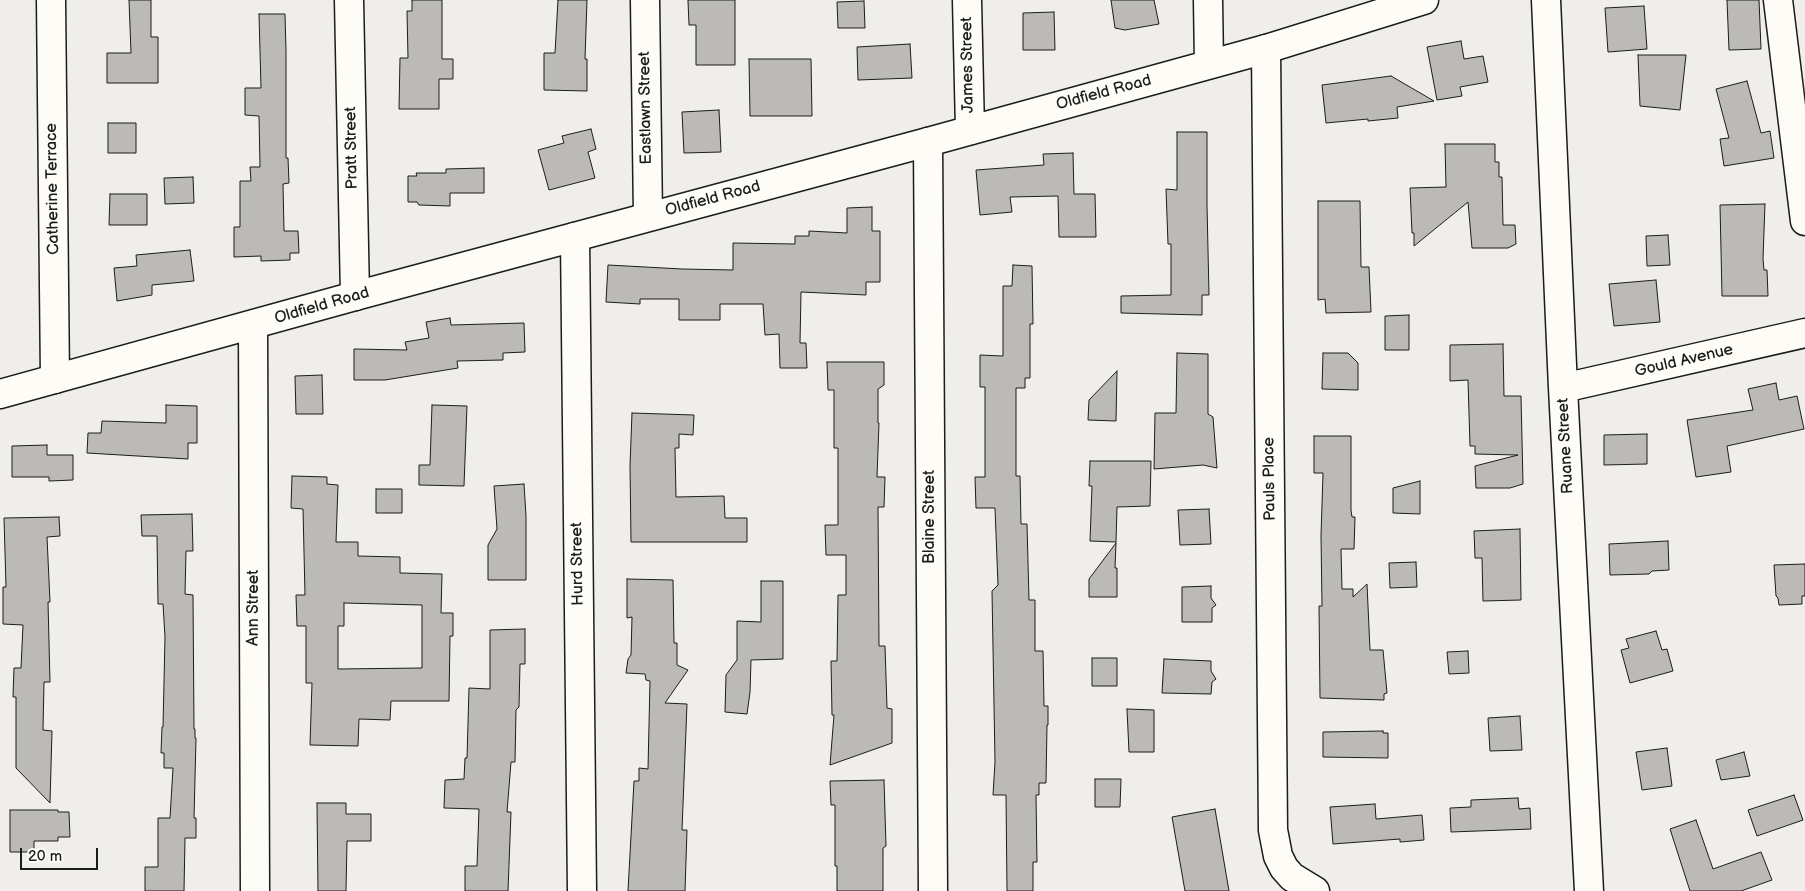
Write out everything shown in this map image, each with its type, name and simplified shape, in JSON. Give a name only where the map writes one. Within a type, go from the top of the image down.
[{"type":"street","name":"Catherine Terrace","points":[[52,0],[55,379]]},
{"type":"street","name":"Pratt Street","points":[[349,0],[355,296]]},
{"type":"street","name":"Eastlawn Street","points":[[645,0],[648,216]]},
{"type":"street","name":"James Street","points":[[967,0],[970,130]]},
{"type":"street","points":[[1208,0],[1209,64]]},
{"type":"street","name":"Oldfield Road","points":[[0,394],[1266,49],[1424,0]]},
{"type":"street","name":"Ruane Street","points":[[1546,0],[1563,388],[1589,891]]},
{"type":"street","points":[[1778,0],[1805,221]]},
{"type":"street","name":"Pauls Place","points":[[1266,49],[1273,830],[1278,856],[1284,868],[1292,877],[1315,891]]},
{"type":"street","name":"Blaine Street","points":[[928,142],[933,891]]},
{"type":"street","name":"Hurd Street","points":[[575,237],[582,891]]},
{"type":"street","name":"Ann Street","points":[[253,325],[256,891]]},
{"type":"street","name":"Gould Avenue","points":[[1563,388],[1805,333]]},
{"type":"building","points":[[129,0],[151,0],[151,37],[158,37],[158,83],[107,83],[107,53],[131,53]]},
{"type":"building","points":[[412,0],[442,0],[442,59],[453,59],[453,79],[439,79],[439,109],[399,109],[400,58],[408,58],[407,11],[412,11]]},
{"type":"building","points":[[558,0],[587,0],[585,59],[587,59],[587,91],[544,90],[544,53],[555,53]]},
{"type":"building","points":[[688,0],[735,0],[735,65],[696,65],[696,25],[689,25]]},
{"type":"building","points":[[1111,0],[1154,0],[1159,24],[1125,30],[1115,28]]},
{"type":"building","points":[[1727,0],[1759,0],[1761,49],[1729,50]]},
{"type":"building","points":[[864,1],[865,28],[838,28],[837,2]]},
{"type":"building","points":[[1644,6],[1647,49],[1608,52],[1605,8]]},
{"type":"building","points":[[1054,12],[1055,50],[1023,50],[1023,13]]},
{"type":"building","points":[[259,14],[285,14],[286,158],[288,158],[289,183],[283,184],[284,231],[298,231],[299,253],[290,253],[290,260],[261,261],[261,256],[234,257],[234,227],[240,227],[240,181],[251,181],[250,167],[260,167],[259,116],[245,115],[245,88],[261,88]]},
{"type":"building","points":[[1461,41],[1464,59],[1483,56],[1488,82],[1460,87],[1462,96],[1437,100],[1427,47]]},
{"type":"building","points":[[910,44],[912,78],[858,80],[857,47]]},
{"type":"building","points":[[1638,55],[1686,55],[1680,110],[1640,106]]},
{"type":"building","points":[[749,59],[811,59],[812,116],[750,116]]},
{"type":"building","points":[[1391,76],[1434,101],[1397,107],[1398,118],[1326,123],[1322,85]]},
{"type":"building","points":[[1747,81],[1761,133],[1770,131],[1774,158],[1724,166],[1720,139],[1729,138],[1716,89]]},
{"type":"building","points":[[719,110],[721,152],[684,153],[682,112]]},
{"type":"building","points":[[108,123],[136,123],[136,153],[108,153]]},
{"type":"building","points":[[591,129],[596,149],[588,152],[595,178],[549,190],[538,150],[564,143],[562,136]]},
{"type":"building","points":[[1177,132],[1207,132],[1209,295],[1202,295],[1202,315],[1121,313],[1121,296],[1171,295],[1171,244],[1168,244],[1166,189],[1177,190]]},
{"type":"building","points":[[1445,144],[1495,144],[1495,162],[1499,162],[1499,177],[1502,177],[1503,225],[1515,225],[1516,244],[1508,248],[1472,248],[1468,202],[1414,246],[1410,188],[1446,187]]},
{"type":"building","points":[[1073,153],[1074,194],[1095,194],[1096,237],[1059,237],[1058,196],[1010,197],[1012,212],[980,215],[976,170],[1044,165],[1043,154]]},
{"type":"building","points":[[484,168],[484,193],[450,193],[450,206],[419,205],[417,202],[408,202],[408,176],[417,176],[416,173],[446,173],[446,169]]},
{"type":"building","points":[[193,177],[194,203],[165,204],[164,178]]},
{"type":"building","points":[[110,194],[147,194],[147,225],[109,225]]},
{"type":"building","points":[[1318,201],[1360,201],[1361,267],[1369,267],[1371,312],[1326,313],[1325,299],[1318,300]]},
{"type":"building","points":[[1765,204],[1763,259],[1764,270],[1767,270],[1768,296],[1722,296],[1720,205]]},
{"type":"building","points":[[872,207],[872,231],[880,231],[880,282],[866,282],[866,295],[801,292],[800,343],[806,343],[807,368],[780,368],[779,334],[765,335],[763,304],[720,304],[720,320],[679,320],[679,299],[640,299],[640,304],[606,302],[608,265],[733,270],[733,243],[795,244],[795,236],[809,236],[809,231],[847,233],[847,208]]},
{"type":"building","points":[[1668,235],[1670,265],[1647,266],[1646,236]]},
{"type":"building","points":[[190,250],[194,281],[152,285],[152,295],[117,301],[114,268],[137,266],[136,255]]},
{"type":"building","points":[[1013,265],[1032,266],[1033,324],[1030,324],[1030,378],[1025,378],[1025,388],[1016,388],[1016,476],[1020,476],[1021,524],[1027,524],[1029,600],[1035,600],[1035,651],[1043,651],[1044,706],[1048,706],[1046,783],[1039,783],[1039,795],[1036,795],[1037,862],[1033,862],[1033,891],[1007,891],[1006,795],[993,795],[995,762],[992,591],[998,585],[995,508],[976,508],[975,477],[985,477],[985,387],[980,387],[980,355],[1003,356],[1003,286],[1012,286]]},
{"type":"building","points":[[1656,280],[1660,322],[1614,326],[1609,284]]},
{"type":"building","points":[[1409,315],[1409,350],[1385,350],[1385,316]]},
{"type":"building","points":[[450,318],[451,325],[524,323],[525,352],[503,353],[503,360],[457,361],[458,368],[385,380],[354,380],[354,349],[407,350],[405,342],[429,338],[426,322]]},
{"type":"building","points":[[1503,344],[1504,396],[1521,396],[1523,484],[1510,488],[1476,488],[1475,466],[1518,455],[1475,454],[1475,446],[1470,446],[1468,380],[1450,381],[1450,345]]},
{"type":"building","points":[[1177,353],[1208,354],[1208,414],[1213,417],[1217,468],[1203,465],[1154,469],[1155,413],[1176,413]]},
{"type":"building","points":[[1323,353],[1348,353],[1358,363],[1358,390],[1322,389]]},
{"type":"building","points":[[827,362],[884,362],[884,385],[878,389],[877,477],[885,477],[884,507],[878,507],[879,646],[885,646],[887,708],[892,709],[892,743],[830,765],[834,715],[832,715],[831,661],[837,661],[838,595],[846,595],[846,555],[826,555],[825,525],[838,525],[838,448],[834,448],[834,390],[828,390]]},
{"type":"building","points":[[1117,371],[1116,421],[1088,420],[1089,400]]},
{"type":"building","points":[[322,375],[323,414],[296,414],[295,376]]},
{"type":"building","points":[[1776,383],[1779,400],[1797,396],[1804,429],[1727,446],[1731,472],[1696,477],[1687,420],[1753,410],[1748,389]]},
{"type":"building","points":[[166,405],[197,406],[197,443],[188,443],[188,459],[87,453],[88,433],[101,433],[102,421],[166,423]]},
{"type":"building","points":[[432,405],[467,406],[464,486],[419,485],[419,465],[430,465]]},
{"type":"building","points":[[632,413],[694,415],[693,435],[679,434],[679,448],[675,448],[676,497],[724,496],[725,518],[747,518],[747,542],[631,542],[630,466]]},
{"type":"building","points":[[1647,434],[1647,464],[1604,465],[1604,435]]},
{"type":"building","points":[[1314,436],[1351,436],[1351,510],[1352,517],[1355,517],[1354,549],[1341,549],[1342,589],[1353,589],[1353,597],[1367,584],[1370,650],[1383,650],[1387,693],[1384,694],[1384,700],[1320,698],[1319,606],[1322,606],[1321,536],[1323,473],[1314,473]]},
{"type":"building","points":[[47,445],[47,455],[73,455],[73,480],[49,481],[49,477],[12,477],[12,446]]},
{"type":"building","points":[[1090,461],[1151,461],[1150,506],[1117,507],[1116,542],[1090,541],[1092,486],[1089,486]]},
{"type":"building","points":[[292,476],[327,477],[327,484],[338,485],[336,542],[358,542],[358,556],[400,557],[400,573],[442,574],[441,613],[453,613],[453,636],[450,636],[449,701],[391,701],[390,720],[359,719],[358,746],[310,745],[312,683],[306,683],[306,626],[297,626],[296,595],[305,595],[303,509],[291,508]],"holes":[[[344,603],[422,605],[422,668],[338,669],[338,626],[344,626]]]},
{"type":"building","points":[[1420,481],[1420,514],[1393,513],[1393,488]]},
{"type":"building","points":[[524,484],[526,580],[488,580],[488,545],[497,529],[494,486]]},
{"type":"building","points":[[376,489],[402,489],[402,513],[376,513]]},
{"type":"building","points":[[1209,509],[1211,544],[1180,545],[1178,510]]},
{"type":"building","points":[[192,514],[193,551],[186,551],[185,594],[193,595],[194,729],[196,738],[194,818],[196,818],[196,838],[185,838],[184,891],[145,891],[145,867],[158,867],[158,818],[170,818],[173,768],[164,768],[164,753],[161,753],[165,637],[163,604],[158,604],[157,536],[142,536],[141,515]]},
{"type":"building","points":[[59,517],[60,536],[47,537],[50,602],[48,602],[50,682],[44,682],[43,730],[52,731],[50,803],[16,768],[16,697],[13,697],[14,668],[21,668],[23,625],[3,624],[3,587],[6,587],[4,518]]},
{"type":"building","points":[[1520,529],[1521,600],[1483,601],[1482,558],[1475,558],[1474,531]]},
{"type":"building","points":[[1668,541],[1669,570],[1652,571],[1649,574],[1610,575],[1609,544]]},
{"type":"building","points":[[1116,543],[1117,597],[1089,597],[1089,579]]},
{"type":"building","points":[[1416,562],[1417,587],[1390,588],[1389,563]]},
{"type":"building","points":[[1805,564],[1805,596],[1802,596],[1802,604],[1779,605],[1776,596],[1774,565]]},
{"type":"building","points":[[627,579],[673,580],[674,643],[677,643],[677,665],[688,670],[665,703],[687,704],[682,830],[687,830],[685,891],[628,891],[634,781],[639,781],[639,768],[648,769],[650,681],[646,680],[645,674],[626,673],[628,659],[631,655],[632,617],[627,618]]},
{"type":"building","points":[[761,581],[783,581],[783,659],[751,660],[747,714],[725,712],[726,675],[737,660],[737,621],[761,622]]},
{"type":"building","points":[[1211,586],[1211,598],[1216,605],[1212,608],[1212,622],[1182,622],[1182,587]]},
{"type":"building","points":[[525,629],[525,664],[520,664],[519,707],[516,710],[515,762],[511,762],[507,812],[511,812],[508,891],[465,891],[465,866],[477,866],[479,809],[444,808],[445,780],[464,779],[465,758],[467,758],[469,688],[490,689],[490,630]]},
{"type":"building","points":[[1656,631],[1662,650],[1667,649],[1673,671],[1630,683],[1621,650],[1629,648],[1626,639]]},
{"type":"building","points":[[1468,651],[1469,673],[1449,674],[1447,652]]},
{"type":"building","points":[[1092,658],[1117,658],[1117,686],[1092,686]]},
{"type":"building","points":[[1164,659],[1211,661],[1211,671],[1216,679],[1212,682],[1211,694],[1162,693]]},
{"type":"building","points":[[1127,709],[1154,710],[1154,752],[1129,752]]},
{"type":"building","points":[[1520,716],[1522,750],[1490,751],[1488,718]]},
{"type":"building","points":[[1383,731],[1383,733],[1388,733],[1388,758],[1323,757],[1323,732]]},
{"type":"building","points":[[1667,748],[1672,786],[1642,790],[1636,752]]},
{"type":"building","points":[[1744,752],[1750,776],[1721,780],[1716,760]]},
{"type":"building","points":[[1095,779],[1121,779],[1120,807],[1095,807]]},
{"type":"building","points":[[884,780],[886,846],[883,848],[883,891],[837,891],[835,805],[831,805],[830,781]]},
{"type":"building","points":[[1794,795],[1803,820],[1757,836],[1748,810]]},
{"type":"building","points":[[1518,798],[1519,809],[1530,808],[1531,829],[1451,832],[1450,808],[1471,807],[1471,800]]},
{"type":"building","points":[[317,803],[346,803],[346,814],[371,814],[371,841],[347,841],[346,891],[318,891]]},
{"type":"building","points":[[1375,804],[1376,819],[1422,815],[1424,840],[1400,842],[1400,839],[1333,844],[1330,807]]},
{"type":"building","points":[[1215,809],[1229,891],[1185,891],[1172,817]]},
{"type":"building","points":[[10,810],[58,810],[58,812],[69,812],[70,837],[58,837],[58,841],[34,841],[34,852],[10,852]]},
{"type":"building","points":[[1696,820],[1713,869],[1761,852],[1772,880],[1741,891],[1690,891],[1670,829]]}]
